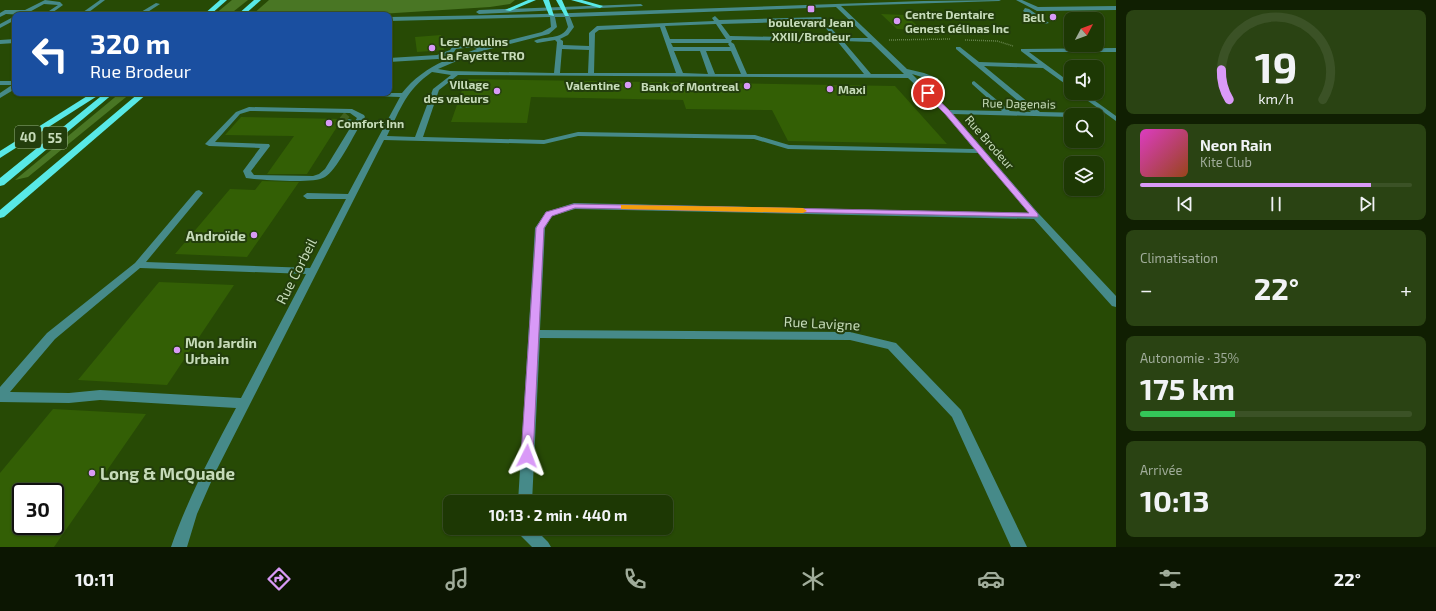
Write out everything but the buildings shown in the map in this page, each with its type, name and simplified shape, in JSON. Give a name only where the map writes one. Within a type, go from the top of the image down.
[{"type":"highway","points":[[210,12],[224,0]]},
{"type":"highway","points":[[244,12],[258,0]]},
{"type":"highway","points":[[508,10],[533,0]]},
{"type":"highway","points":[[546,0],[552,15]]},
{"type":"highway","points":[[559,0],[567,15]]},
{"type":"highway","points":[[574,0],[600,6]]},
{"type":"highway","name":"40","points":[[0,156],[56,118],[93,96]]},
{"type":"highway","name":"55","points":[[0,183],[106,96]]},
{"type":"highway","name":"55","points":[[0,215],[140,96]]},
{"type":"street","points":[[86,12],[103,0]]},
{"type":"street","points":[[637,0],[645,12]]},
{"type":"street","points":[[674,5],[793,6],[999,0]]},
{"type":"street","points":[[1018,0],[1037,9]]},
{"type":"street","points":[[27,12],[46,1],[61,5],[50,12]]},
{"type":"street","points":[[143,12],[159,1]]},
{"type":"street","points":[[1106,2],[1116,8]]},
{"type":"street","points":[[392,19],[562,7],[646,5]]},
{"type":"street","points":[[392,19],[708,10],[739,5]]},
{"type":"street","name":"Rue Brodeur","points":[[837,5],[947,112],[1036,216],[1116,303]]},
{"type":"street","points":[[1046,23],[1025,10],[1116,8]]},
{"type":"street","points":[[708,10],[719,22],[729,40],[745,76]]},
{"type":"street","points":[[0,15],[5,12],[12,13]]},
{"type":"street","name":"Rue Corbeil","points":[[179,547],[199,492],[403,95],[411,86],[431,70],[450,61],[548,32],[554,27],[552,15]]},
{"type":"street","name":"Rue Corbeil","points":[[483,50],[556,38],[567,34],[571,25],[567,15]]},
{"type":"street","points":[[591,75],[592,33],[598,28],[821,19],[869,76]]},
{"type":"street","points":[[0,26],[12,20]]},
{"type":"street","points":[[0,26],[12,25]]},
{"type":"street","points":[[662,25],[680,75]]},
{"type":"street","points":[[0,38],[12,39]]},
{"type":"street","points":[[556,38],[560,41],[557,75]]},
{"type":"street","points":[[0,42],[12,40]]},
{"type":"street","points":[[667,41],[874,40]]},
{"type":"street","points":[[392,60],[438,57],[452,51],[454,47],[474,45],[483,50]]},
{"type":"street","points":[[560,47],[592,48]]},
{"type":"street","points":[[958,48],[1038,114]]},
{"type":"street","points":[[670,49],[733,49]]},
{"type":"street","points":[[702,49],[712,75]]},
{"type":"street","points":[[1064,81],[1023,50],[1116,50]]},
{"type":"street","points":[[438,57],[450,61]]},
{"type":"street","points":[[392,65],[398,60]]},
{"type":"street","points":[[977,64],[1044,66]]},
{"type":"street","points":[[431,70],[456,74],[911,76]]},
{"type":"street","points":[[905,71],[922,74],[938,82],[939,89],[928,93]]},
{"type":"street","points":[[418,139],[436,89],[456,74]]},
{"type":"street","points":[[0,83],[12,84]]},
{"type":"street","points":[[974,83],[1009,114]]},
{"type":"street","points":[[0,96],[12,86]]},
{"type":"street","points":[[392,94],[403,95]]},
{"type":"street","points":[[1090,100],[1113,117]]},
{"type":"street","points":[[246,110],[342,113],[352,111],[361,117],[358,123],[326,173],[313,178],[251,177],[247,174],[247,171],[266,146],[209,144],[238,113],[246,110]]},
{"type":"street","name":"Rue Dagenais","points":[[947,112],[1064,114]]},
{"type":"street","points":[[349,121],[358,123],[388,123]]},
{"type":"street","points":[[381,138],[544,142],[578,134],[755,137],[788,147],[981,151]]},
{"type":"street","points":[[0,396],[52,336],[138,265],[198,193]]},
{"type":"street","points":[[307,196],[351,197]]},
{"type":"street","points":[[525,495],[540,228],[549,214],[574,206],[1036,216]]},
{"type":"street","points":[[138,265],[313,271]]},
{"type":"street","name":"Rue Lavigne","points":[[533,334],[850,336],[892,346],[957,414],[1019,547]]},
{"type":"street","points":[[0,396],[69,398],[100,395],[245,403]]},
{"type":"street","points":[[531,535],[544,547]]},
{"type":"green space","points":[[232,0],[248,0],[233,12],[218,12]]},
{"type":"green space","points":[[269,0],[515,0],[510,4],[490,7],[392,13],[392,12],[255,12]]},
{"type":"green space","points":[[116,96],[127,96],[28,177],[15,180]]},
{"type":"tunnel","points":[[342,115],[349,121]]},
{"type":"slow traffic","points":[[624,207],[803,211]]},
{"type":"place","name":"boulevard Jean XXIII/Brodeur","points":[[811,9]]},
{"type":"place","name":"Bell","points":[[1053,17]]},
{"type":"place","name":"Centre Dentaire Genest Gélinas Inc","points":[[897,21]]},
{"type":"place","name":"Les Moulins La Fayette TRO","points":[[432,48]]},
{"type":"place","name":"Valentine","points":[[628,85]]},
{"type":"place","name":"Bank of Montreal","points":[[747,86]]},
{"type":"place","name":"Maxi","points":[[830,89]]},
{"type":"place","name":"Village des valeurs","points":[[497,91]]},
{"type":"place","name":"Comfort Inn","points":[[329,123]]},
{"type":"place","name":"Androïde","points":[[254,235]]},
{"type":"place","name":"Mon Jardin Urbain","points":[[177,350]]},
{"type":"place","name":"Long & McQuade","points":[[92,473]]},
{"type":"route","points":[[527,456],[540,228],[549,214],[574,206],[1036,216],[947,112],[928,93]]}]
